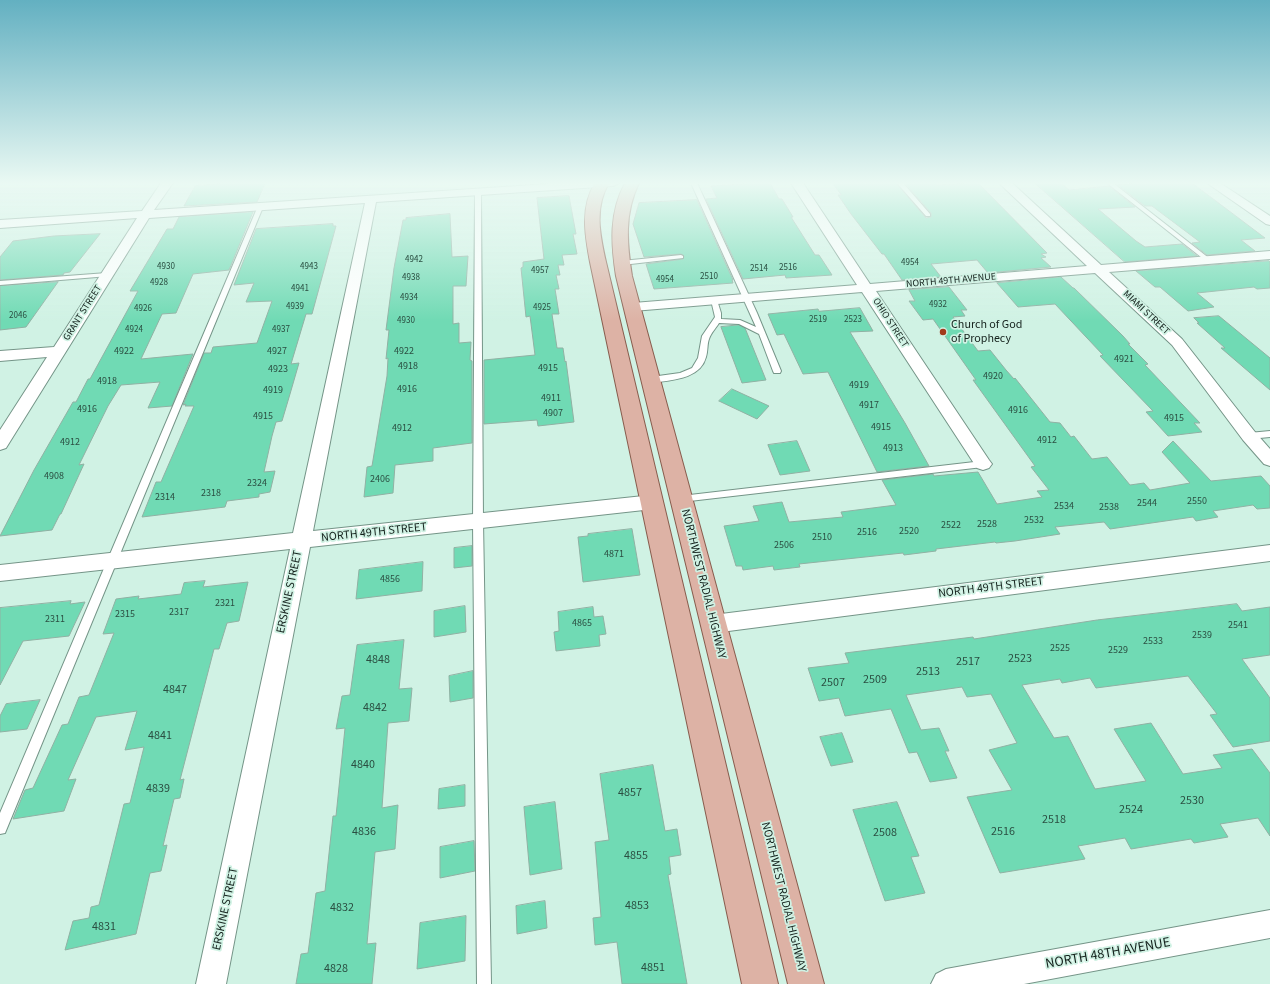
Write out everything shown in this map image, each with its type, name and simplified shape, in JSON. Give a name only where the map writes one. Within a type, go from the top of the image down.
[{"type":"main road","points":[[592,229],[608,309],[653,502],[760,984]]},
{"type":"main road","name":"NORTHWEST RADIAL HIGHWAY","points":[[618,229],[622,263],[651,380],[806,984]]},
{"type":"street","name":"GRANT STREET","points":[[0,444],[137,229]]},
{"type":"street","name":"ERSKINE STREET","points":[[211,984],[365,229]]},
{"type":"street","name":"OHIO STREET","points":[[828,229],[983,464]]},
{"type":"street","name":"MIAMI STREET","points":[[1055,229],[1177,342],[1249,436],[1270,460]]},
{"type":"street","name":"NORTH 49TH AVENUE","points":[[633,307],[1270,255]]},
{"type":"street","points":[[0,356],[59,351]]},
{"type":"street","name":"NORTH 49TH STREET","points":[[0,574],[653,502]]},
{"type":"street","name":"NORTH 49TH STREET","points":[[713,624],[1270,553]]},
{"type":"street","name":"NORTH 48TH AVENUE","points":[[946,984],[1270,924]]},
{"type":"lane","points":[[0,828],[251,229]]},
{"type":"lane","points":[[478,229],[478,521],[484,984]]},
{"type":"lane","points":[[715,229],[762,333],[777,371]]},
{"type":"lane","points":[[1168,229],[1208,260]]},
{"type":"lane","points":[[622,263],[681,257]]},
{"type":"lane","points":[[0,283],[107,275]]},
{"type":"lane","points":[[651,380],[681,376],[694,370],[702,359],[705,337],[718,321],[718,310],[714,300]]},
{"type":"lane","points":[[718,321],[740,322],[762,333]]},
{"type":"lane","points":[[1249,436],[1270,434]]},
{"type":"lane","points":[[681,499],[983,464]]},
{"type":"building","points":[[167,229],[246,229],[229,270],[193,274],[176,313],[162,314],[141,359],[193,354],[172,406],[148,408],[160,382],[121,385],[108,406],[79,465],[84,464],[52,530],[0,536],[34,470],[73,402],[76,402],[88,379],[90,379],[138,291],[130,291]]},
{"type":"building","points":[[256,229],[335,229],[312,314],[306,314],[291,364],[299,363],[282,421],[276,422],[272,436],[264,472],[275,471],[270,492],[259,494],[259,497],[227,501],[225,507],[142,517],[156,482],[161,482],[194,406],[185,406],[186,404],[183,405],[204,353],[211,353],[213,347],[257,343],[272,301],[246,302],[254,283],[234,285]]},
{"type":"building","points":[[401,229],[451,229],[452,257],[468,256],[466,286],[453,286],[453,324],[459,323],[459,343],[471,342],[472,443],[433,448],[433,461],[395,465],[393,493],[364,497],[367,467],[372,466],[387,376],[388,358],[386,359],[389,330],[386,330],[394,268]]},
{"type":"building","points":[[541,229],[575,229],[576,234],[573,234],[577,254],[562,255],[564,265],[558,265],[560,275],[556,275],[559,289],[555,289],[559,314],[552,314],[557,348],[563,348],[565,362],[566,361],[574,422],[538,426],[537,420],[484,424],[484,360],[535,355],[530,316],[526,317],[521,268],[523,267],[523,262],[544,259]]},
{"type":"building","points":[[635,229],[710,229],[733,283],[654,289],[646,264],[683,259],[684,256],[681,254],[644,257]]},
{"type":"building","points":[[720,229],[799,229],[815,255],[819,255],[832,275],[786,278],[785,275],[743,279]]},
{"type":"building","points":[[863,229],[1023,229],[1047,253],[1041,254],[1046,257],[1041,258],[1051,267],[988,273],[977,260],[931,264],[941,277],[902,280],[884,254],[882,254]]},
{"type":"building","points":[[1087,229],[1122,229],[1145,247],[1182,244],[1197,256],[1125,262]]},
{"type":"building","points":[[1183,229],[1253,229],[1265,238],[1241,240],[1255,251],[1207,255],[1192,243],[1200,242]]},
{"type":"building","points":[[100,234],[70,272],[64,273],[63,275],[0,280],[0,257],[13,241],[54,236]]},
{"type":"building","points":[[1269,261],[1270,288],[1257,289],[1254,287],[1197,293],[1214,307],[1188,311],[1160,287],[1155,287],[1136,271]]},
{"type":"building","points":[[1061,277],[1123,336],[1130,344],[1128,344],[1148,364],[1145,365],[1200,423],[1194,423],[1202,432],[1168,436],[1146,412],[1153,411],[1100,356],[1103,355],[1055,304],[1018,307],[997,283]]},
{"type":"building","points":[[58,282],[26,327],[0,330],[0,286]]},
{"type":"building","points":[[949,287],[967,310],[961,310],[965,316],[953,317],[978,351],[990,350],[1014,379],[1015,378],[1050,422],[1060,423],[1071,437],[1074,436],[1092,459],[1107,457],[1130,485],[1144,483],[1150,490],[1190,483],[1162,452],[1173,441],[1211,481],[1261,476],[1270,486],[1270,508],[1257,509],[1253,505],[1213,511],[1218,517],[1196,521],[1193,517],[1110,529],[1104,522],[1055,527],[1060,534],[1015,541],[936,549],[936,551],[904,555],[903,553],[799,564],[800,567],[774,570],[773,566],[743,570],[742,566],[736,566],[724,526],[759,521],[753,506],[782,502],[789,522],[843,517],[841,512],[896,505],[882,480],[933,474],[934,476],[978,472],[997,504],[1042,497],[1037,491],[1049,490],[1031,467],[1035,466],[973,380],[976,380],[933,319],[923,320],[909,301],[915,301],[909,290]]},
{"type":"building","points":[[860,308],[873,331],[850,332],[929,466],[877,472],[828,372],[803,374],[784,334],[777,335],[768,314],[818,309],[819,311]]},
{"type":"building","points":[[1219,316],[1270,358],[1270,390],[1221,348],[1225,348],[1197,323],[1199,323],[1194,318]]},
{"type":"building","points":[[739,325],[745,328],[766,380],[742,383],[721,327]]},
{"type":"building","points":[[732,389],[769,406],[757,419],[719,401]]},
{"type":"building","points":[[797,441],[810,471],[780,475],[768,445]]},
{"type":"building","points":[[632,529],[640,575],[583,582],[578,537],[588,536],[588,534]]},
{"type":"building","points":[[472,546],[472,566],[454,568],[454,548]]},
{"type":"building","points":[[423,562],[422,591],[356,599],[359,570]]},
{"type":"building","points":[[205,581],[203,587],[248,582],[239,621],[227,623],[219,649],[214,649],[180,780],[184,779],[180,798],[174,799],[163,846],[167,845],[161,871],[150,873],[136,934],[65,950],[73,921],[89,918],[91,907],[99,905],[124,804],[130,803],[144,747],[125,750],[137,711],[96,717],[68,780],[76,779],[64,811],[13,819],[25,790],[33,788],[62,725],[68,724],[79,697],[89,695],[114,633],[103,634],[116,599],[139,596],[138,599],[181,594],[184,583]]},
{"type":"building","points":[[71,601],[70,604],[85,602],[69,636],[23,641],[0,685],[0,608]]},
{"type":"building","points":[[1237,604],[1242,611],[1270,607],[1270,655],[1242,659],[1270,698],[1270,741],[1233,747],[1210,715],[1217,714],[1188,676],[1096,688],[1090,678],[1062,683],[1060,679],[1022,685],[1054,738],[1068,736],[1095,789],[1146,781],[1114,729],[1151,723],[1183,774],[1222,768],[1213,755],[1252,749],[1270,773],[1270,836],[1258,818],[1220,824],[1228,837],[1194,843],[1191,839],[1131,849],[1125,838],[1078,846],[1085,859],[1000,873],[967,797],[1012,790],[989,750],[1017,743],[991,694],[967,697],[962,687],[906,695],[921,730],[939,728],[949,751],[945,751],[957,778],[930,782],[917,752],[909,753],[891,709],[845,716],[839,698],[819,701],[808,668],[849,663],[845,653],[973,637],[974,639],[1097,620]]},
{"type":"building","points":[[465,606],[466,632],[434,637],[434,611]]},
{"type":"building","points":[[593,607],[594,617],[603,616],[606,634],[599,635],[600,646],[556,651],[554,632],[559,631],[558,612]]},
{"type":"building","points":[[404,640],[399,689],[412,688],[409,721],[388,723],[382,808],[398,805],[395,849],[375,852],[367,944],[376,943],[372,984],[296,984],[301,954],[308,953],[316,893],[325,891],[333,816],[336,816],[345,728],[336,729],[342,696],[350,695],[357,645]]},
{"type":"building","points":[[473,671],[473,698],[450,702],[449,676]]},
{"type":"building","points":[[40,700],[27,729],[0,732],[0,716],[6,704]]},
{"type":"building","points":[[842,733],[853,762],[831,766],[820,737]]},
{"type":"building","points":[[653,765],[665,831],[677,829],[681,855],[669,857],[671,874],[668,875],[687,984],[622,984],[617,942],[595,945],[593,918],[601,917],[595,842],[609,840],[600,774]]},
{"type":"building","points":[[465,785],[465,806],[438,809],[439,789]]},
{"type":"building","points":[[555,802],[562,869],[530,875],[524,807]]},
{"type":"building","points":[[897,802],[919,856],[911,857],[925,893],[885,901],[853,810]]},
{"type":"building","points":[[474,841],[475,871],[440,878],[440,847]]},
{"type":"building","points":[[545,901],[547,928],[517,934],[516,906]]},
{"type":"building","points":[[466,916],[465,961],[417,969],[420,923]]},
{"type":"place","name":"Church of God of Prophecy","points":[[943,332]]}]
